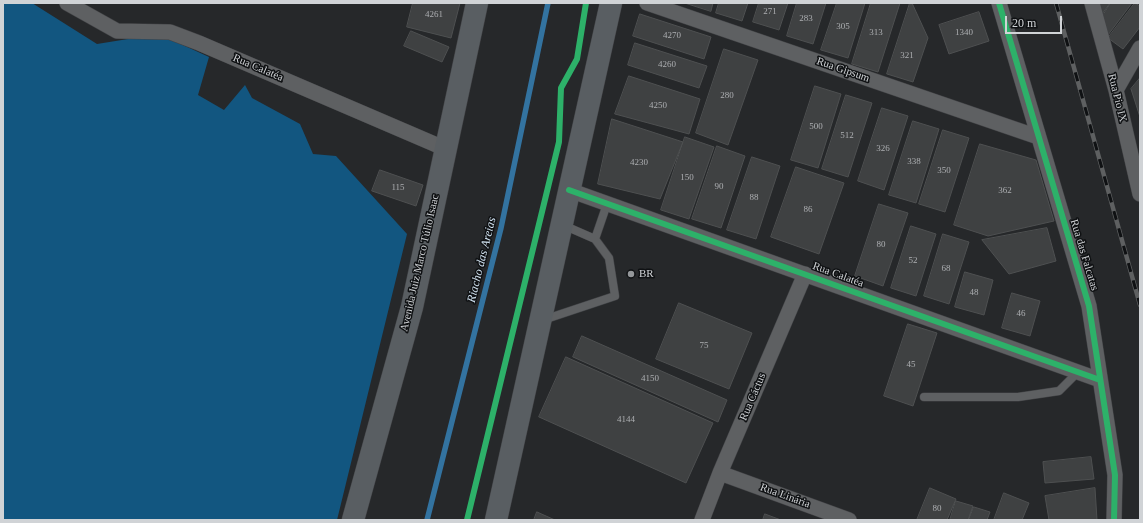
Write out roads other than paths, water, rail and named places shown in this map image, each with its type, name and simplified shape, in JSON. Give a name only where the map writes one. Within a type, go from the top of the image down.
[{"type":"main road","name":"Avenida Juiz Marco Túlio Isaac","points":[[352,520],[412,307],[478,3]]},
{"type":"main road","points":[[496,520],[611,3]]},
{"type":"street","name":"Rua Calatéa","points":[[67,3],[117,31],[170,32],[199,43],[446,149]]},
{"type":"street","name":"Rua Gipsum","points":[[647,3],[1038,137]]},
{"type":"street","name":"Rua das Falcatas","points":[[999,3],[1089,306],[1116,475],[1114,520]]},
{"type":"street","name":"Rua Pio IX","points":[[1092,3],[1116,90],[1140,194]]},
{"type":"street","points":[[1116,90],[1140,48]]},
{"type":"street","name":"Rua Calatéa","points":[[569,190],[1100,380]]},
{"type":"street","name":"Rua Cáctus","points":[[702,520],[720,473],[805,274]]},
{"type":"street","name":"Rua Linária","points":[[720,473],[849,520]]},
{"type":"lane","points":[[595,239],[607,204]]},
{"type":"lane","points":[[540,321],[615,296],[609,258],[595,239],[561,224]]},
{"type":"lane","points":[[924,397],[1018,397],[1059,392],[1078,372]]},
{"type":"waterway","name":"Riacho das Areias","points":[[427,520],[501,228],[548,3]]},
{"type":"railway","points":[[1056,3],[1140,305]]},
{"type":"place","name":"BR","points":[[631,274]]}]
